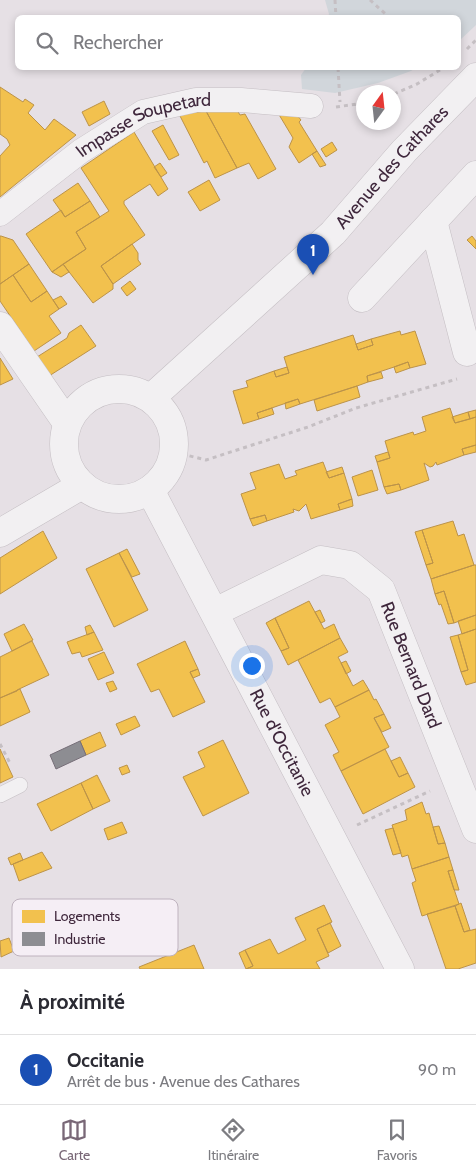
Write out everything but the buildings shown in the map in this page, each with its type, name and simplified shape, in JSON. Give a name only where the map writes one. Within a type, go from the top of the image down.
[{"type":"street","name":"Avenue des Cathares","points":[[151,398],[332,233],[404,151],[473,86]]},
{"type":"street","name":"Impasse Soupetard","points":[[0,214],[81,151],[143,112],[196,100],[242,100],[311,106]]},
{"type":"street","points":[[362,298],[476,174]]},
{"type":"street","points":[[433,221],[466,365]]},
{"type":"street","points":[[0,326],[67,423]]},
{"type":"street","points":[[120,388],[136,391],[151,398],[162,409],[170,422],[174,437],[174,452],[161,480],[150,490],[134,497],[115,499],[97,495],[82,485],[71,472],[64,457],[63,439],[67,423],[75,408],[88,397],[103,390],[120,388]]},
{"type":"street","points":[[0,533],[82,485]]},
{"type":"street","name":"Rue d'Occitanie","points":[[150,490],[400,969]]},
{"type":"street","name":"Rue Bernard Dard","points":[[214,612],[321,560],[350,565],[382,590],[476,829]]},
{"type":"lane","points":[[0,795],[20,785]]},
{"type":"path","points":[[335,0],[336,15]]},
{"type":"path","points":[[370,0],[387,15]]},
{"type":"path","points":[[338,70],[340,108]]},
{"type":"path","points":[[401,91],[441,70]]},
{"type":"path","points":[[174,452],[206,460],[308,427],[466,365]]},
{"type":"path","points":[[331,837],[457,778]]},
{"type":"shaded area","points":[[325,0],[476,0],[476,25],[461,39],[461,15],[329,14]]},
{"type":"shaded area","points":[[305,70],[412,70],[378,83],[356,85],[356,88],[335,93],[302,89],[301,75]]},
{"type":"place","name":"Occitanie","points":[[313,275]]}]
